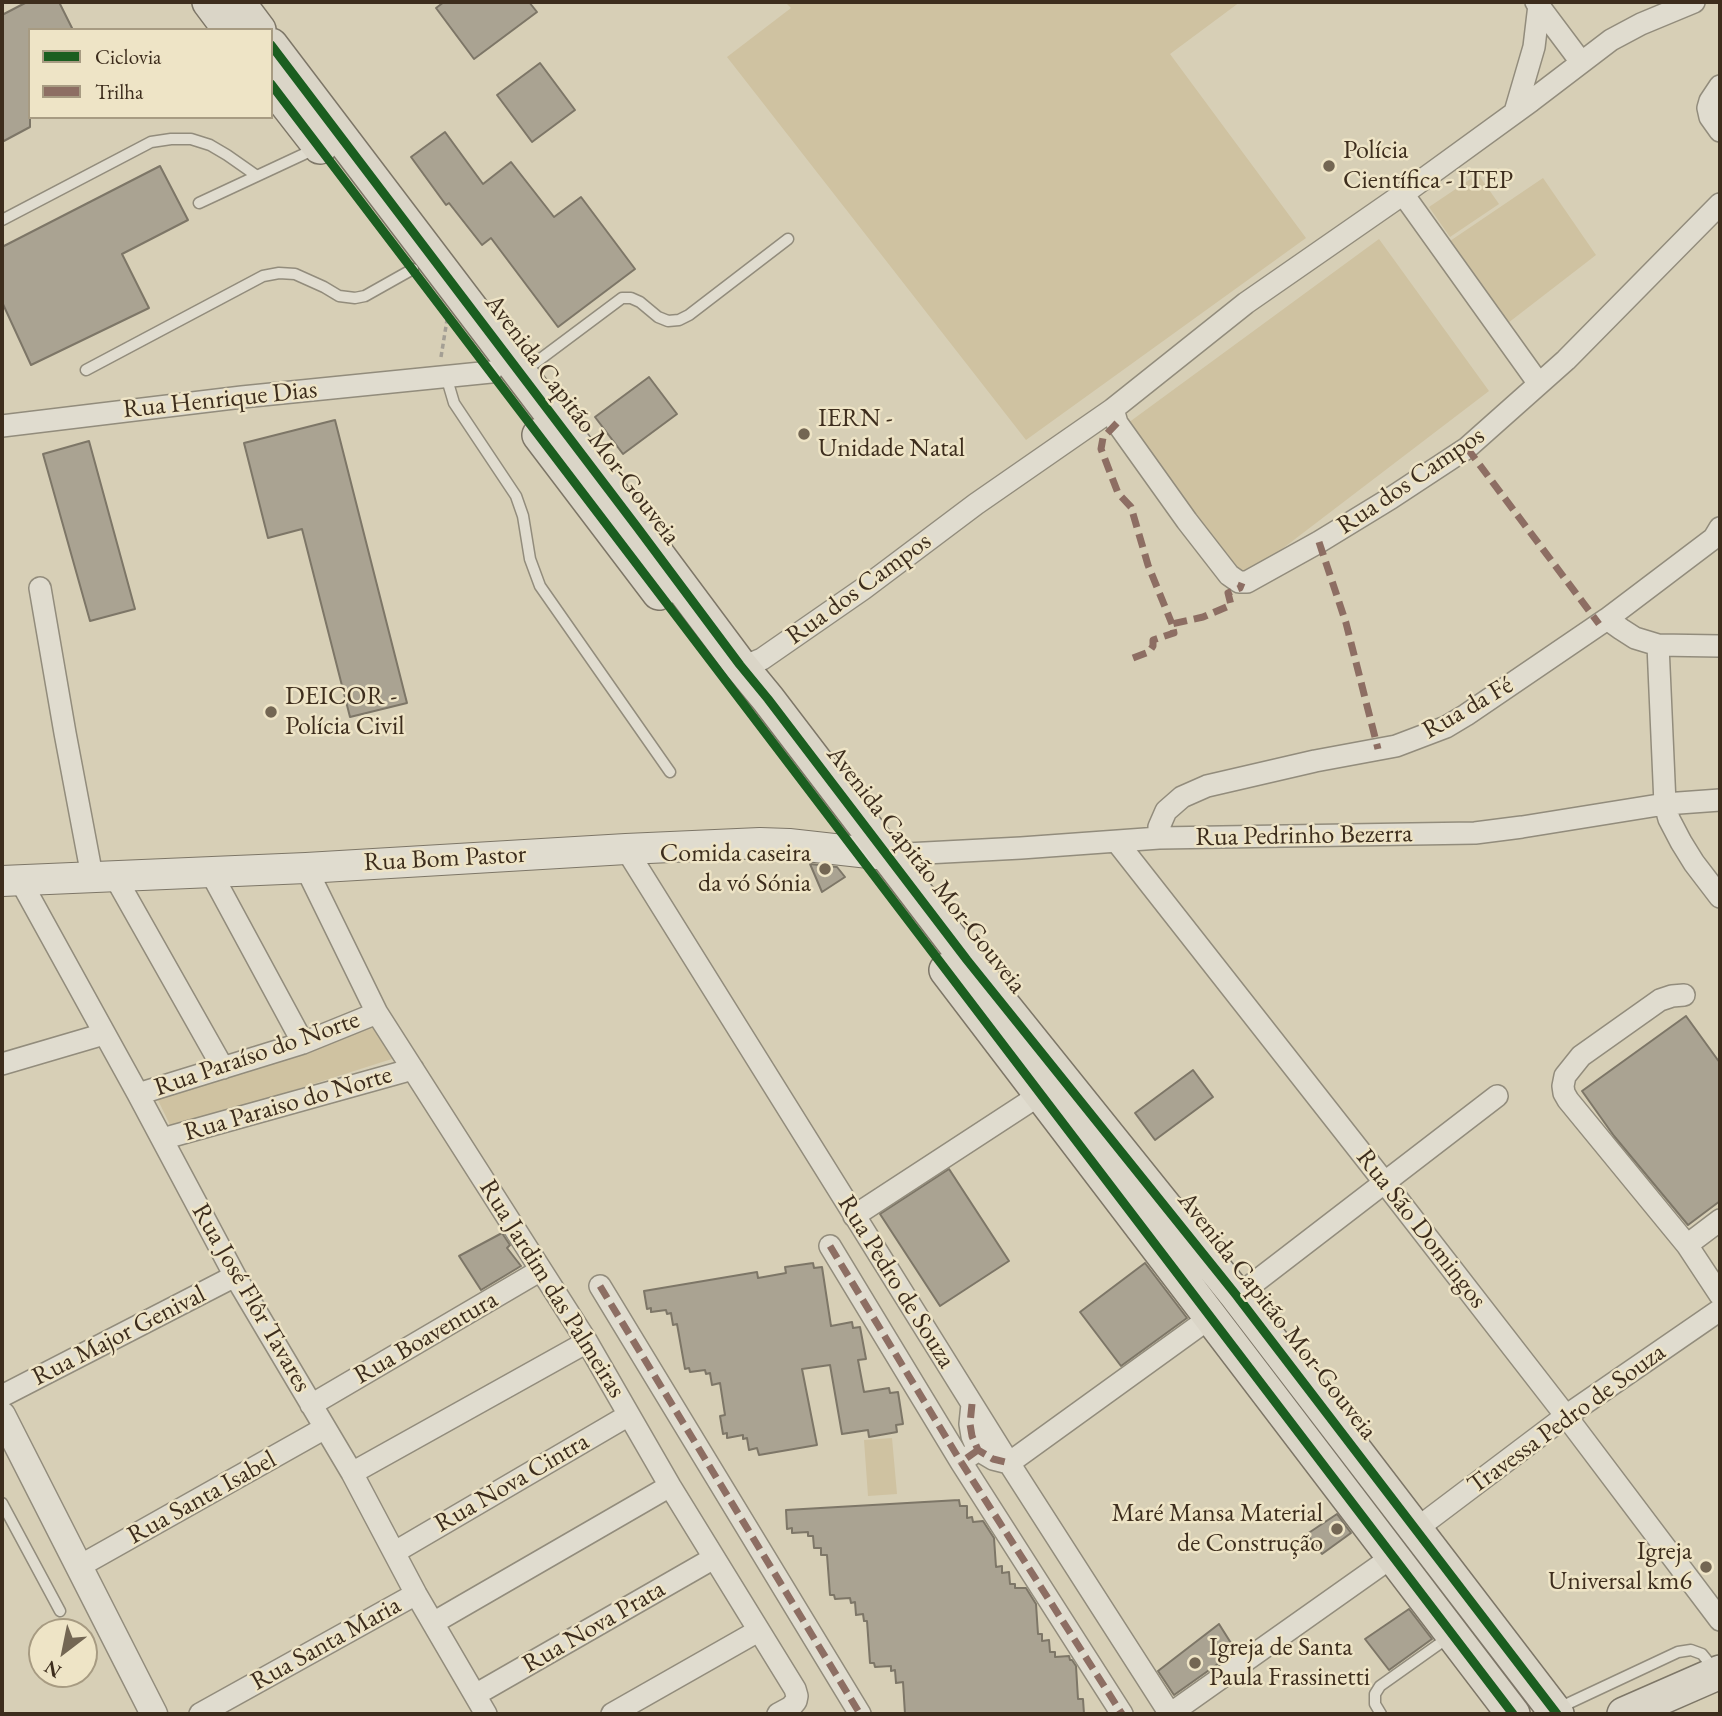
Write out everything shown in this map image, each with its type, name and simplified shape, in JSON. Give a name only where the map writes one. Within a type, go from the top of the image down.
[{"type":"main road","points":[[209,2],[228,28]]},
{"type":"main road","points":[[238,2],[258,28]]},
{"type":"main road","name":"Avenida Capitão Mor-Gouveia","points":[[273,48],[506,373],[872,854],[967,961],[1237,1296],[1554,1711]]},
{"type":"main road","name":"Avenida Capitão Mor-Gouveia","points":[[273,87],[447,314],[506,373]]},
{"type":"main road","name":"Avenida Capitão Mor-Gouveia","points":[[597,494],[775,708],[872,854],[1041,1094],[1513,1714]]},
{"type":"main road","name":"Rua Bom Pastor","points":[[11,880],[306,868],[626,849],[789,844],[872,854]]},
{"type":"main road","points":[[1624,1714],[1719,1679]]},
{"type":"main road","points":[[1679,1714],[1719,1679]]},
{"type":"street","name":"Rua dos Campos","points":[[740,665],[762,659],[863,589],[976,505],[1113,409],[1247,303],[1403,194],[1611,40],[1640,24],[1694,2]]},
{"type":"street","points":[[1537,4],[1581,62]]},
{"type":"street","points":[[1516,112],[1534,47],[1537,4]]},
{"type":"street","points":[[1720,86],[1709,108],[1710,117],[1720,131]]},
{"type":"street","points":[[1403,194],[1539,384]]},
{"type":"street","name":"Rua dos Campos","points":[[1113,409],[1117,423],[1187,521],[1229,575],[1242,583],[1247,582],[1320,542],[1467,448],[1566,360],[1720,204]]},
{"type":"street","name":"Rua Henrique Dias","points":[[2,426],[242,397],[506,373]]},
{"type":"street","name":"Rua da Fé","points":[[1160,838],[1159,827],[1166,811],[1181,797],[1207,786],[1396,746],[1434,732],[1466,715],[1607,619],[1714,538],[1720,528]]},
{"type":"street","points":[[40,588],[65,733],[103,875],[223,1068]]},
{"type":"street","points":[[1607,619],[1635,638],[1658,645],[1720,646]]},
{"type":"street","points":[[1658,645],[1665,804],[1681,842],[1720,896]]},
{"type":"street","name":"Rua Pedrinho Bezerra","points":[[872,854],[1021,849],[1160,838],[1475,833],[1665,804],[1720,800]]},
{"type":"street","name":"Rua São Domingos","points":[[1117,842],[1566,1416],[1720,1620]]},
{"type":"street","name":"Rua Pedro de Souza","points":[[626,849],[1009,1463],[1170,1714]]},
{"type":"street","name":"Rua Jardim das Palmeiras","points":[[306,868],[377,1013],[587,1342],[713,1558],[795,1689],[796,1701],[785,1711]]},
{"type":"street","points":[[210,871],[303,1043]]},
{"type":"street","name":"Rua José Flôr Tavares","points":[[11,880],[104,1034],[235,1276],[352,1473],[416,1594],[486,1714]]},
{"type":"street","points":[[1684,995],[1660,1000],[1581,1056],[1565,1076],[1563,1086],[1568,1100],[1687,1245],[1720,1294]]},
{"type":"street","name":"Rua Paraíso do Norte","points":[[138,1094],[303,1043],[377,1013]]},
{"type":"street","points":[[2,1064],[104,1034]]},
{"type":"street","name":"Rua Paraiso do Norte","points":[[162,1139],[413,1069]]},
{"type":"street","points":[[855,1216],[1041,1094]]},
{"type":"street","points":[[1237,1296],[1497,1096]]},
{"type":"street","points":[[1687,1245],[1720,1220]]},
{"type":"street","points":[[830,1246],[970,1456],[1122,1714]]},
{"type":"street","name":"Rua Boaventura","points":[[311,1405],[541,1270]]},
{"type":"street","name":"Rua Major Genival","points":[[2,1396],[235,1276]]},
{"type":"street","points":[[600,1286],[860,1714]]},
{"type":"street","name":"Travessa Pedro de Souza","points":[[1415,1530],[1566,1416],[1720,1310]]},
{"type":"street","points":[[970,1456],[1009,1463],[1211,1317]]},
{"type":"street","points":[[352,1473],[587,1342]]},
{"type":"street","points":[[970,1456],[972,1404]]},
{"type":"street","points":[[2,1415],[154,1714]]},
{"type":"street","name":"Rua Nova Cintra","points":[[395,1552],[629,1415]]},
{"type":"street","name":"Rua Santa Isabel","points":[[78,1567],[325,1428]]},
{"type":"street","points":[[433,1623],[670,1486]]},
{"type":"street","points":[[1170,1714],[1392,1557]]},
{"type":"street","name":"Rua Nova Prata","points":[[475,1695],[713,1558]]},
{"type":"street","name":"Rua Santa Maria","points":[[200,1714],[416,1594]]},
{"type":"street","points":[[612,1714],[758,1632]]},
{"type":"lane","points":[[2,220],[151,142],[161,140],[191,139],[210,145],[257,176]]},
{"type":"lane","points":[[199,203],[319,147]]},
{"type":"lane","points":[[506,373],[622,298],[640,302],[668,321],[679,320],[788,239]]},
{"type":"lane","points":[[86,370],[262,276],[295,274],[339,296],[355,298],[365,296],[413,269]]},
{"type":"lane","points":[[442,377],[454,403],[516,496],[523,516],[530,559],[540,586],[670,772]]},
{"type":"lane","points":[[2,1503],[60,1611]]},
{"type":"lane","points":[[1381,1714],[1375,1704],[1375,1694],[1380,1686],[1452,1635]]},
{"type":"lane","points":[[1554,1711],[1678,1652],[1691,1650],[1702,1654],[1719,1679]]},
{"type":"path","points":[[442,377],[447,314]]},
{"type":"shaded area","points":[[785,2],[1240,2],[1170,54],[1306,238],[1026,440],[727,57],[791,8]]},
{"type":"shaded area","points":[[1478,174],[1499,204],[1450,237],[1429,207]]},
{"type":"shaded area","points":[[1543,178],[1596,255],[1508,323],[1450,241]]},
{"type":"shaded area","points":[[1379,239],[1489,391],[1244,578],[1128,423]]},
{"type":"shaded area","points":[[378,1025],[398,1057],[172,1129],[156,1096]]},
{"type":"shaded area","points":[[892,1438],[897,1494],[868,1496],[864,1440]]},
{"type":"building","points":[[27,2],[59,2],[72,28],[28,28],[30,127],[2,142],[2,15]]},
{"type":"building","points":[[444,2],[529,2],[537,12],[474,59],[436,8]]},
{"type":"building","points":[[540,63],[575,110],[532,142],[497,95]]},
{"type":"building","points":[[445,132],[483,184],[511,162],[554,217],[581,197],[635,269],[558,327],[491,238],[482,245],[449,203],[446,205],[411,157]]},
{"type":"building","points":[[160,166],[188,220],[122,254],[149,308],[31,365],[2,302],[2,247]]},
{"type":"building","points":[[649,377],[677,414],[623,454],[595,417]]},
{"type":"building","points":[[335,420],[407,703],[350,717],[302,529],[268,538],[244,443]]},
{"type":"building","points":[[89,441],[135,609],[90,621],[43,454]]},
{"type":"building","name":"Comida caseira da vó Sónia","points":[[810,864],[837,867],[845,877],[822,892]]},
{"type":"building","points":[[1686,1016],[1720,1063],[1720,1201],[1688,1225],[1614,1136],[1582,1091]]},
{"type":"building","points":[[1193,1070],[1213,1097],[1155,1140],[1135,1113]]},
{"type":"building","points":[[949,1169],[1009,1261],[940,1306],[880,1214]]},
{"type":"building","points":[[502,1233],[510,1245],[507,1248],[521,1266],[481,1290],[459,1256]]},
{"type":"building","points":[[813,1263],[814,1268],[822,1267],[831,1326],[852,1322],[853,1328],[860,1327],[866,1359],[858,1360],[864,1392],[889,1388],[890,1393],[898,1392],[903,1424],[896,1425],[897,1432],[869,1437],[868,1430],[842,1434],[830,1365],[802,1369],[817,1445],[759,1455],[757,1448],[749,1450],[747,1438],[743,1439],[743,1435],[727,1438],[727,1433],[723,1434],[720,1416],[725,1415],[720,1383],[712,1385],[710,1373],[706,1374],[705,1370],[690,1372],[689,1368],[685,1369],[677,1324],[673,1325],[671,1313],[667,1314],[666,1310],[651,1312],[651,1308],[647,1309],[644,1291],[757,1272],[758,1278],[786,1273],[785,1267]]},
{"type":"building","points":[[1145,1263],[1187,1318],[1121,1366],[1080,1312]]},
{"type":"building","points":[[959,1500],[960,1506],[967,1506],[967,1518],[972,1517],[973,1522],[983,1521],[994,1538],[996,1567],[1002,1566],[1002,1573],[1009,1572],[1010,1584],[1015,1584],[1015,1588],[1026,1588],[1036,1604],[1038,1634],[1042,1634],[1042,1641],[1049,1640],[1050,1652],[1055,1652],[1055,1657],[1069,1656],[1076,1666],[1078,1699],[1083,1699],[1084,1714],[905,1714],[903,1682],[896,1683],[895,1670],[891,1671],[891,1666],[875,1667],[874,1663],[870,1663],[867,1621],[864,1621],[863,1614],[856,1615],[855,1602],[851,1603],[850,1598],[835,1599],[834,1595],[830,1595],[827,1555],[821,1555],[821,1548],[814,1548],[813,1536],[808,1536],[808,1532],[792,1533],[792,1528],[787,1529],[786,1510]]},
{"type":"building","name":"Maré Mansa Material de Construção","points":[[1337,1514],[1351,1533],[1322,1554],[1307,1534]]},
{"type":"building","points":[[1409,1609],[1432,1639],[1389,1670],[1365,1639]]},
{"type":"building","name":"Igreja de Santa Paula Frassinetti","points":[[1219,1624],[1236,1651],[1174,1695],[1158,1671]]},
{"type":"marked path","points":[[1117,423],[1103,438],[1101,449],[1118,493],[1131,507],[1148,565],[1172,624]]},
{"type":"marked path","points":[[1467,448],[1599,624]]},
{"type":"marked path","points":[[1319,542],[1346,623],[1378,749]]},
{"type":"marked path","points":[[1133,658],[1149,652],[1153,640],[1174,633],[1172,624],[1203,617],[1231,605],[1228,593],[1240,588],[1242,583]]},
{"type":"marked path","points":[[830,1246],[961,1462]]},
{"type":"marked path","points":[[600,1286],[860,1714]]},
{"type":"marked path","points":[[972,1404],[970,1424],[978,1450],[993,1459],[1009,1463]]},
{"type":"marked path","points":[[978,1450],[961,1462],[1122,1714]]},
{"type":"cycle path","points":[[273,48],[967,960],[1237,1296],[1557,1714]]},
{"type":"cycle path","points":[[273,87],[1513,1714]]},
{"type":"place","name":"Polícia Científica - ITEP","points":[[1329,166]]},
{"type":"place","name":"IERN - Unidade Natal","points":[[804,434]]},
{"type":"place","name":"DEICOR - Polícia Civil","points":[[271,712]]},
{"type":"place","name":"Comida caseira da vó Sónia","points":[[825,869]]},
{"type":"place","name":"Maré Mansa Material de Construção","points":[[1337,1529]]},
{"type":"place","name":"Igreja Universal km6","points":[[1706,1567]]},
{"type":"place","name":"Igreja de Santa Paula Frassinetti","points":[[1195,1663]]}]
